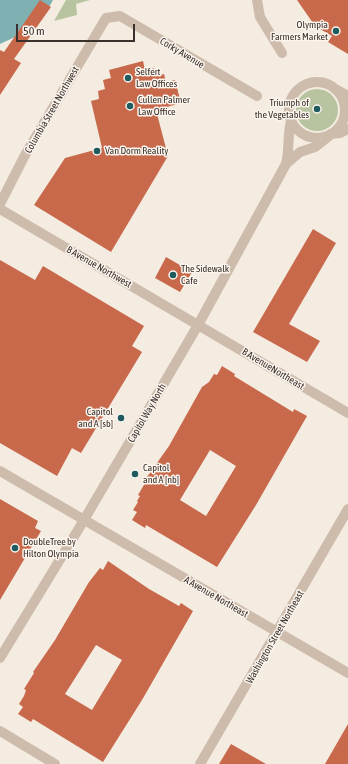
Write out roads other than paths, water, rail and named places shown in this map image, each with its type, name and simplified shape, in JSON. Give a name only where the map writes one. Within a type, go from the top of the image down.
[{"type":"street","points":[[257,0],[260,17],[282,54]]},
{"type":"street","name":"Corky Avenue","points":[[107,18],[120,16],[257,96]]},
{"type":"street","name":"Columbia Street Northwest","points":[[0,204],[26,155],[107,18]]},
{"type":"street","points":[[348,96],[321,82],[313,82],[298,88],[289,103],[291,121],[301,133],[308,136],[324,137],[348,130]]},
{"type":"street","points":[[331,134],[341,123],[345,109],[340,94],[335,89]]},
{"type":"street","name":"Capitol Way North","points":[[0,658],[84,520],[198,325],[286,164],[290,145],[288,131],[291,121]]},
{"type":"street","name":"Capitol Way North","points":[[286,164],[300,152],[315,147],[331,134]]},
{"type":"street","name":"B Avenue Northwest","points":[[0,209],[198,325]]},
{"type":"street","name":"B AvenueNortheast","points":[[198,325],[348,413]]},
{"type":"street","name":"A Avenue Northeast","points":[[0,472],[348,673]]},
{"type":"street","name":"Washington Street Northeast","points":[[200,764],[348,509]]},
{"type":"street","points":[[0,731],[55,764]]},
{"type":"water","points":[[0,0],[53,0],[48,9],[37,22],[25,32],[0,44]]},
{"type":"place","name":"Olympia Farmers Market","points":[[336,31]]},
{"type":"place","name":"Selfert Law Offices","points":[[128,78]]},
{"type":"place","name":"Cullen Palmer Law Office","points":[[130,106]]},
{"type":"place","name":"Triumph of the Vegetables","points":[[317,109]]},
{"type":"place","name":"Van Dorm Reality","points":[[97,151]]},
{"type":"place","name":"The Sidewalk Cafe","points":[[173,275]]},
{"type":"place","name":"Capitol and A [sb]","points":[[121,418]]},
{"type":"place","name":"Capitol and A [nb]","points":[[135,474]]},
{"type":"place","name":"DoubleTree by Hilton Olympia","points":[[15,548]]}]
